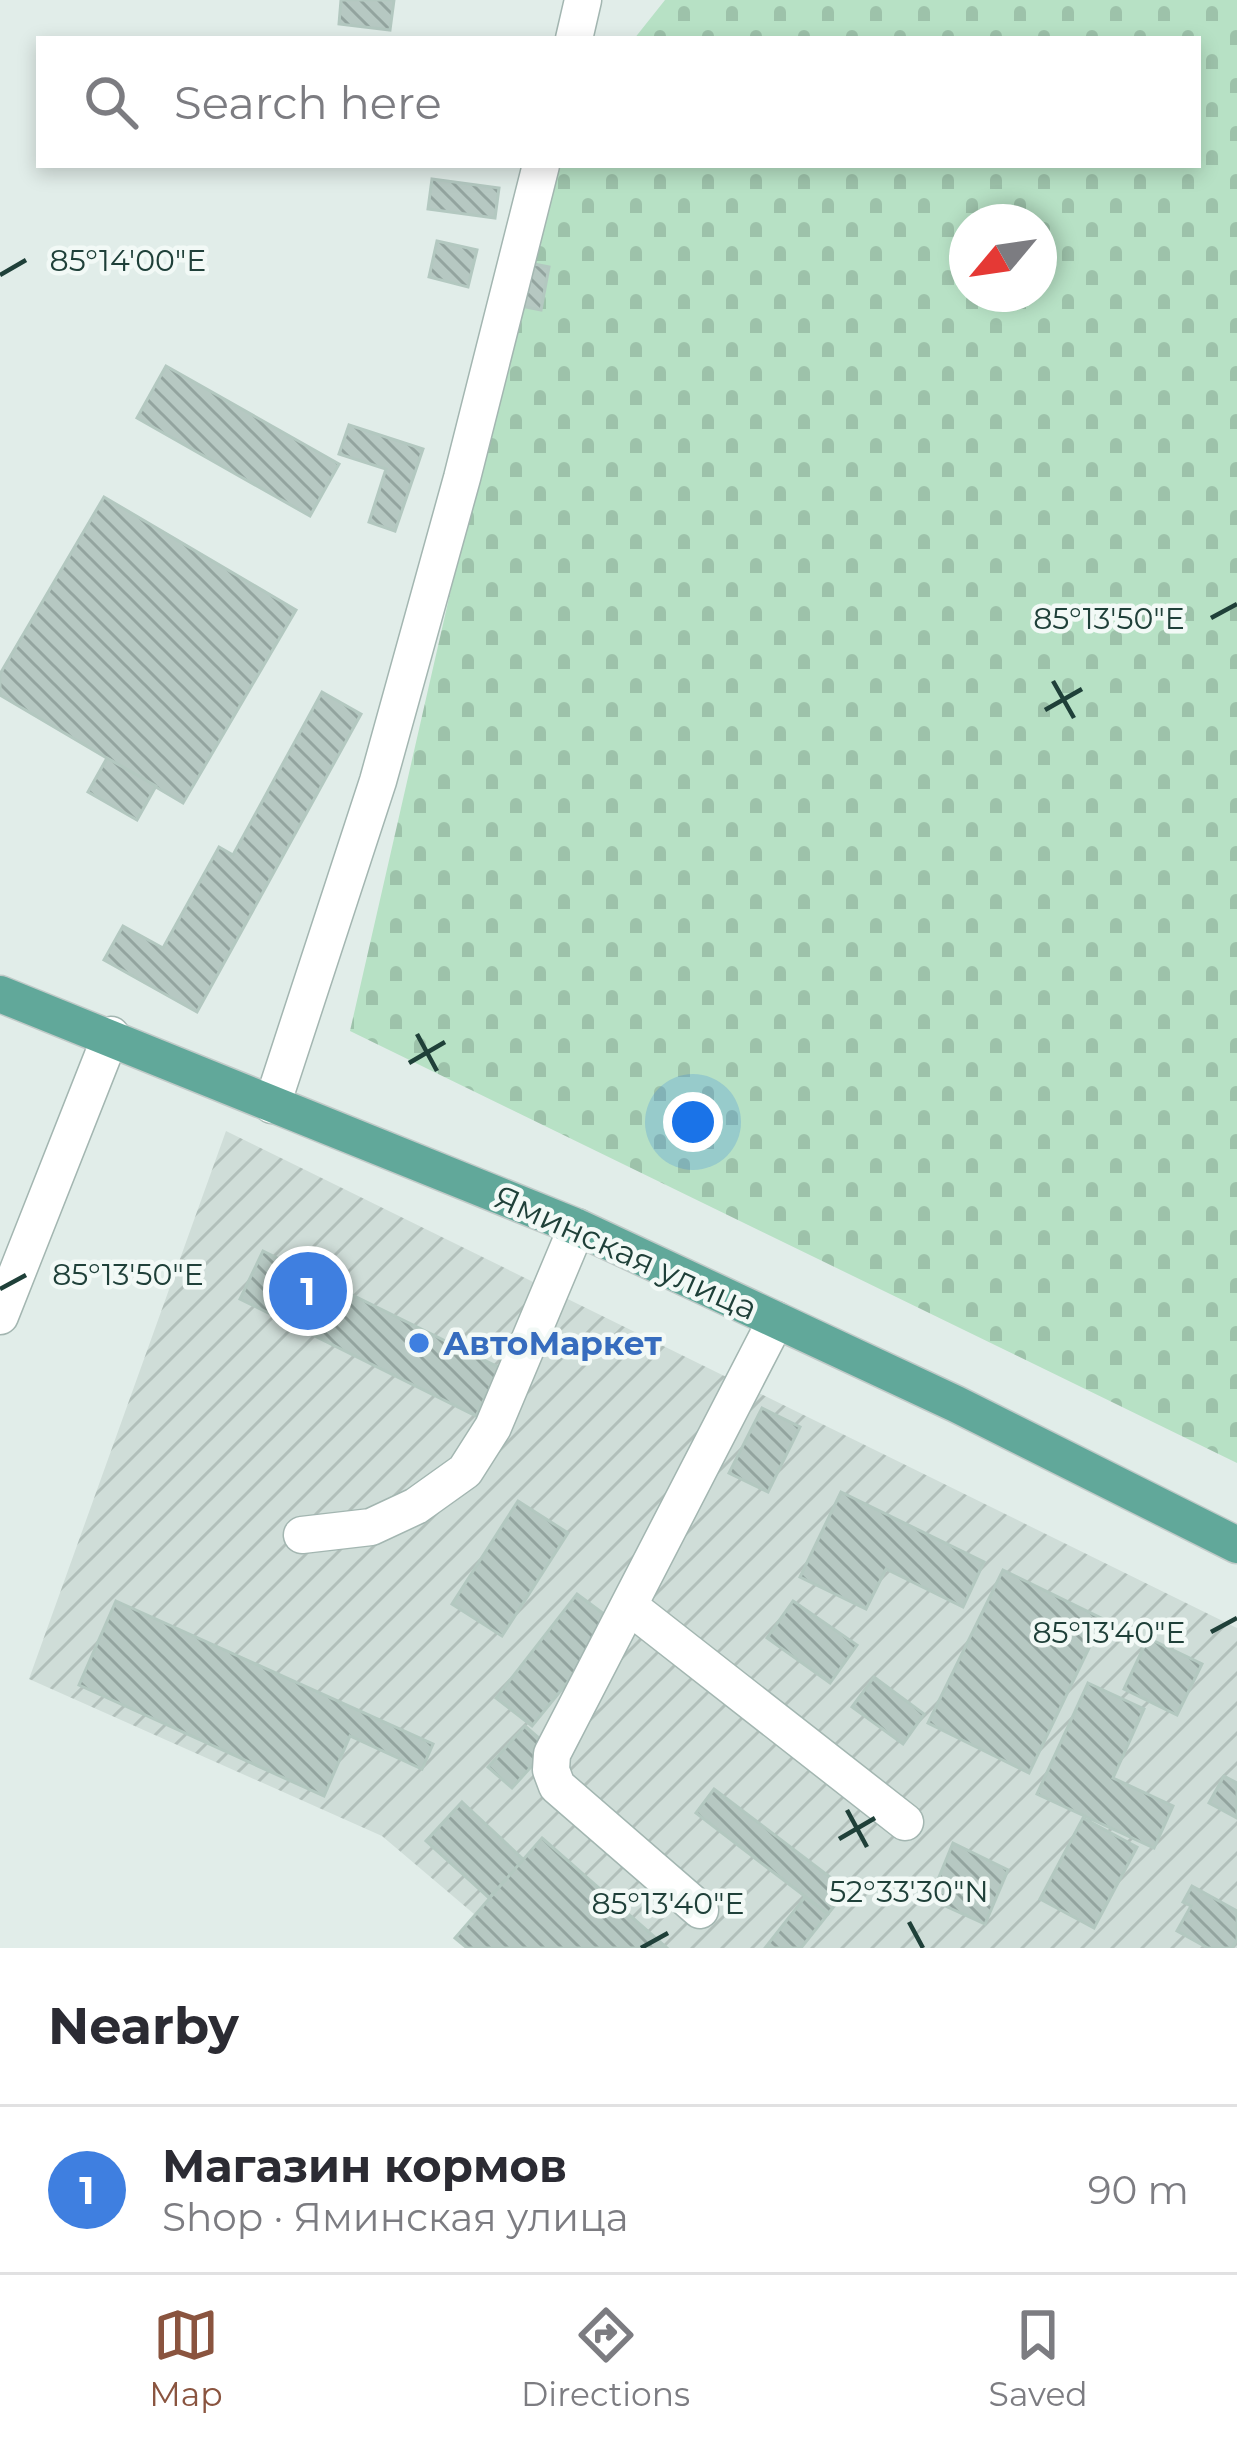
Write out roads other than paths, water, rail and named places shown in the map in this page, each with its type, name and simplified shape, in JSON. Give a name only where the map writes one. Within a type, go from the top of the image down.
[{"type":"main road","name":"Яминская улица","points":[[0,994],[577,1227],[956,1404],[1237,1545]]},
{"type":"street","points":[[575,36],[584,0]]},
{"type":"street","points":[[272,1106],[378,782],[541,168]]},
{"type":"street","points":[[0,1316],[111,1036]]},
{"type":"street","points":[[302,1535],[370,1527],[416,1506],[464,1471],[493,1427],[577,1227]]},
{"type":"street","points":[[700,1910],[557,1786],[552,1754],[776,1320]]},
{"type":"street","points":[[629,1606],[904,1822]]},
{"type":"place","name":"Магазин кормов","points":[[308,1291]]},
{"type":"place","name":"АвтоМаркет","points":[[419,1343]]}]
